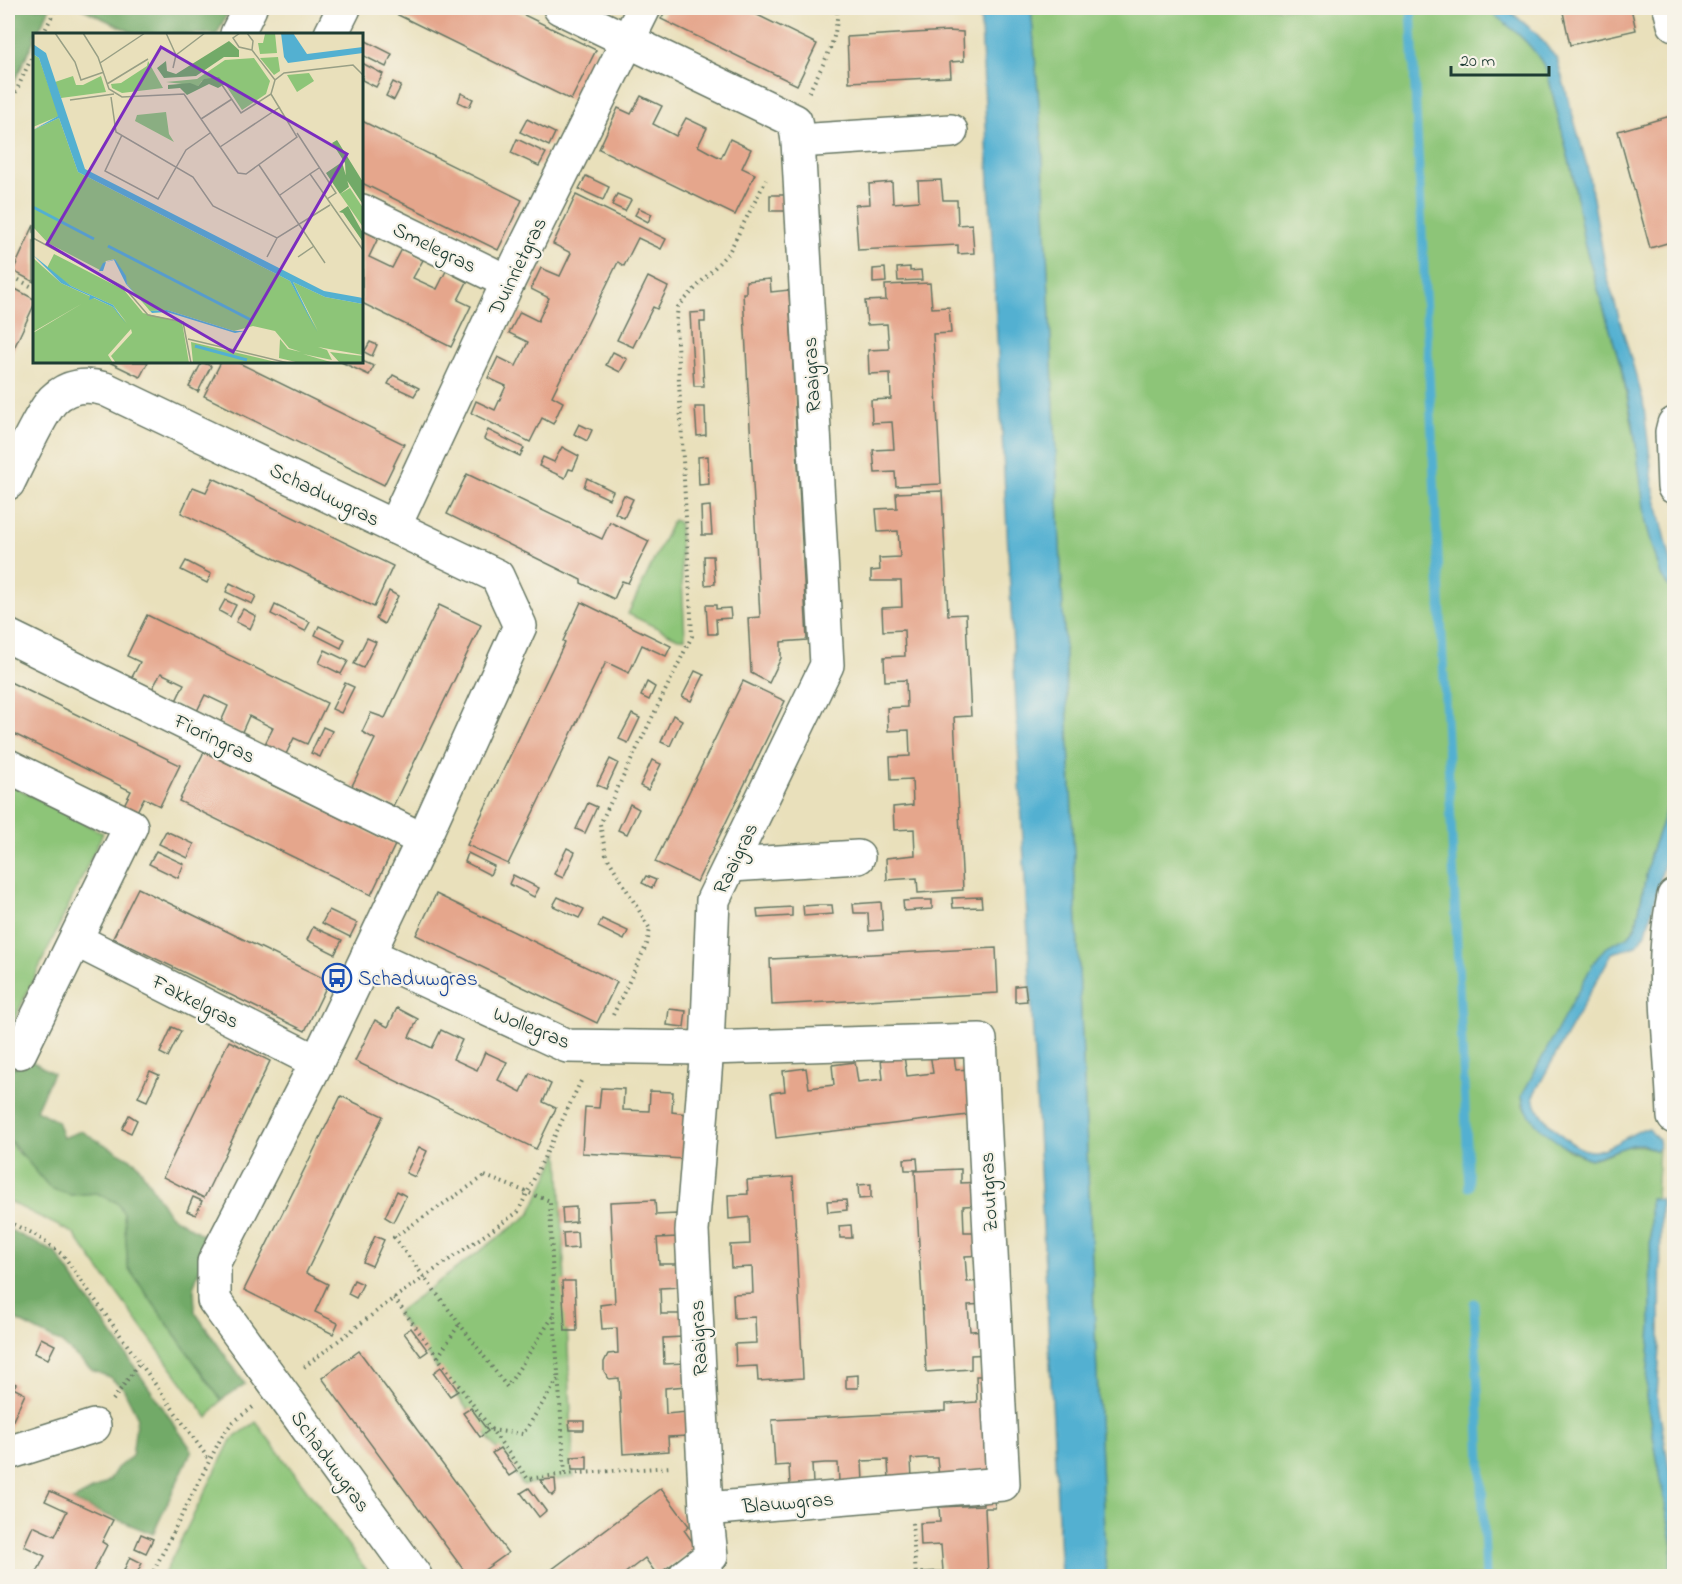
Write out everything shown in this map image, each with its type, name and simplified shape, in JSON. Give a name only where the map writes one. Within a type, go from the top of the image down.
[{"type":"street","points":[[238,33],[250,8]]},
{"type":"street","points":[[332,33],[344,8]]},
{"type":"street","points":[[560,8],[628,41],[796,131],[951,132]]},
{"type":"street","name":"Duinrietgras","points":[[394,527],[508,282],[644,8]]},
{"type":"street","points":[[1670,8],[1674,24]]},
{"type":"street","name":"Raaigras","points":[[685,1576],[711,1556],[706,1509],[692,1231],[707,1048],[713,900],[732,865],[827,665],[796,131]]},
{"type":"street","name":"Smelegras","points":[[363,212],[508,282]]},
{"type":"street","points":[[8,483],[72,363]]},
{"type":"street","name":"Schaduwgras","points":[[53,400],[76,386],[91,385],[105,389],[497,576],[520,626],[423,840],[317,1062],[214,1262],[214,1299],[415,1576]]},
{"type":"street","points":[[1674,424],[1672,432],[1674,487]]},
{"type":"street","name":"Fioringras","points":[[8,636],[423,840]]},
{"type":"street","points":[[8,766],[131,826],[20,1052]]},
{"type":"street","points":[[732,865],[858,857]]},
{"type":"street","points":[[1674,896],[1667,933],[1666,997],[1673,1062],[1674,1118]]},
{"type":"street","name":"Fakkelgras","points":[[76,940],[317,1062]]},
{"type":"street","name":"Wollegras","points":[[368,954],[567,1046],[707,1048]]},
{"type":"street","name":"Zoutgras","points":[[707,1048],[980,1040],[1003,1484],[869,1496]]},
{"type":"street","points":[[8,1453],[94,1426]]},
{"type":"street","name":"Blauwgras","points":[[706,1509],[869,1496]]},
{"type":"path","points":[[44,33],[56,8]]},
{"type":"path","points":[[796,131],[830,52],[838,26],[837,8]]},
{"type":"path","points":[[8,109],[33,54]]},
{"type":"path","points":[[151,1576],[232,1423],[394,1298],[518,1212],[647,944],[650,929],[606,855],[600,824],[693,636],[676,323],[678,307],[729,252],[770,171]]},
{"type":"path","points":[[8,274],[33,287]]},
{"type":"path","points":[[554,1315],[507,1387],[394,1237],[485,1176],[550,1202],[554,1315],[566,1474]]},
{"type":"path","points":[[8,1222],[34,1234],[63,1256],[210,1461]]},
{"type":"path","points":[[394,1298],[528,1479],[566,1474],[704,1465]]},
{"type":"path","points":[[438,1357],[460,1323]]},
{"type":"path","points":[[94,1426],[140,1362]]},
{"type":"path","points":[[491,1430],[523,1434],[558,1379]]},
{"type":"path","points":[[910,1492],[916,1576]]},
{"type":"green space","points":[[8,8],[50,8],[38,33],[33,33],[33,42],[8,95]]},
{"type":"green space","points":[[81,8],[230,8],[218,33],[133,33]]},
{"type":"green space","points":[[1031,8],[1491,8],[1496,11],[1494,14],[1530,46],[1547,71],[1573,176],[1584,242],[1622,370],[1661,576],[1674,594],[1674,789],[1650,855],[1636,926],[1629,936],[1605,948],[1522,1095],[1523,1106],[1568,1150],[1590,1159],[1630,1146],[1646,1147],[1656,1151],[1659,1147],[1656,1198],[1650,1198],[1651,1327],[1646,1397],[1673,1546],[1669,1576],[1106,1576],[1042,140]]},
{"type":"green space","points":[[673,520],[679,522],[685,638],[678,638],[628,614]]},
{"type":"green space","points":[[8,783],[103,833],[8,1033]]},
{"type":"green space","points":[[8,1054],[14,1068],[30,1060],[53,1073],[36,1110],[57,1121],[63,1138],[81,1131],[136,1162],[169,1215],[210,1239],[194,1285],[195,1312],[245,1384],[221,1400],[128,1267],[124,1214],[118,1203],[97,1193],[70,1195],[50,1188],[8,1138]]},
{"type":"green space","points":[[8,1138],[15,1150],[70,1195],[97,1193],[118,1203],[124,1214],[128,1268],[221,1400],[208,1418],[73,1233],[8,1201]]},
{"type":"green space","points":[[559,1152],[574,1477],[523,1485],[396,1313],[530,1214]]},
{"type":"green space","points":[[8,1229],[56,1253],[192,1450],[153,1534],[72,1501],[109,1481],[117,1468],[132,1456],[137,1416],[123,1388],[109,1377],[92,1370],[61,1343],[8,1316]]},
{"type":"green space","points":[[256,1422],[371,1576],[163,1576],[231,1440]]},
{"type":"water","points":[[980,8],[1031,8],[1042,140],[1106,1576],[1061,1576]]},
{"type":"water","points":[[1498,8],[1506,8],[1537,34],[1557,59],[1587,166],[1607,276],[1643,400],[1654,490],[1674,574],[1674,594],[1661,576],[1646,523],[1633,422],[1622,370],[1584,242],[1573,176],[1547,71],[1524,40],[1493,14]]},
{"type":"water","points":[[1674,789],[1674,827],[1646,933],[1636,946],[1612,953],[1533,1096],[1541,1112],[1556,1130],[1584,1149],[1597,1151],[1603,1149],[1643,1129],[1649,1129],[1658,1140],[1659,1147],[1656,1151],[1642,1144],[1634,1144],[1590,1159],[1569,1149],[1538,1126],[1525,1106],[1522,1095],[1594,962],[1605,948],[1629,936],[1636,926],[1650,855]]},
{"type":"water","points":[[1650,1198],[1661,1199],[1660,1347],[1657,1396],[1674,1497],[1674,1576],[1669,1576],[1673,1546],[1646,1397],[1651,1327]]},
{"type":"building","points":[[384,8],[510,8],[596,50],[571,100]]},
{"type":"building","points":[[667,8],[743,8],[817,44],[797,85],[661,19]]},
{"type":"building","points":[[1580,8],[1631,8],[1636,30],[1570,45],[1563,12]]},
{"type":"building","points":[[963,32],[964,61],[950,62],[951,77],[849,82],[847,37]]},
{"type":"building","points":[[364,40],[392,54],[386,67],[363,56]]},
{"type":"building","points":[[363,64],[383,74],[376,87],[363,80]]},
{"type":"building","points":[[393,82],[401,86],[394,100],[386,96]]},
{"type":"building","points":[[461,93],[473,99],[469,107],[458,102]]},
{"type":"building","points":[[641,96],[662,106],[653,124],[676,136],[686,118],[707,128],[698,146],[721,158],[730,139],[751,149],[742,168],[755,174],[735,215],[599,149],[618,108],[631,114]]},
{"type":"building","points":[[1674,115],[1674,241],[1650,248],[1618,131]]},
{"type":"building","points":[[527,119],[555,133],[549,146],[520,132]]},
{"type":"building","points":[[363,121],[522,200],[498,250],[363,183]]},
{"type":"building","points":[[517,139],[546,153],[539,166],[511,153]]},
{"type":"building","points":[[586,176],[609,187],[603,200],[579,189]]},
{"type":"building","points":[[941,180],[943,200],[957,200],[958,225],[972,224],[974,253],[958,254],[958,245],[858,250],[855,205],[870,204],[869,184],[892,182],[893,203],[919,201],[918,181]]},
{"type":"building","points":[[617,194],[631,200],[625,211],[612,205]]},
{"type":"building","points":[[576,195],[666,239],[661,249],[638,238],[624,266],[618,262],[552,396],[563,402],[553,424],[542,418],[530,442],[471,413],[476,401],[495,410],[506,386],[488,378],[498,357],[516,366],[528,342],[509,333],[520,312],[538,321],[549,298],[531,289],[541,268],[560,276],[571,253],[553,244]]},
{"type":"building","points":[[770,195],[787,195],[787,211],[770,211]]},
{"type":"building","points":[[639,208],[652,214],[648,222],[635,215]]},
{"type":"building","points":[[33,227],[33,281],[13,271]]},
{"type":"building","points":[[363,230],[378,238],[369,257],[392,268],[402,249],[423,260],[413,278],[437,289],[446,271],[467,282],[458,300],[471,306],[451,347],[363,303]]},
{"type":"building","points":[[910,267],[910,271],[921,270],[922,280],[898,281],[897,268]]},
{"type":"building","points":[[885,268],[886,282],[873,283],[873,269]]},
{"type":"building","points":[[648,277],[668,287],[657,309],[653,307],[633,347],[617,340]]},
{"type":"building","points":[[770,279],[771,292],[789,290],[807,640],[781,642],[781,658],[769,683],[751,673],[748,618],[760,617],[743,293],[746,293],[746,281]]},
{"type":"building","points":[[930,283],[932,308],[949,307],[951,333],[933,334],[941,484],[896,486],[895,472],[875,473],[873,450],[894,449],[892,422],[872,423],[871,400],[891,399],[890,373],[869,374],[868,350],[889,349],[887,324],[867,325],[865,301],[886,300],[885,285]]},
{"type":"building","points":[[8,285],[33,298],[33,307],[8,361]]},
{"type":"building","points":[[705,312],[705,322],[700,322],[704,386],[694,386],[690,313]]},
{"type":"building","points":[[370,342],[377,345],[372,356],[364,352]]},
{"type":"building","points":[[613,352],[627,359],[620,372],[606,365]]},
{"type":"building","points":[[363,361],[374,366],[369,375],[343,363]]},
{"type":"building","points":[[111,363],[147,363],[140,377]]},
{"type":"building","points":[[201,363],[211,366],[198,392],[189,387]]},
{"type":"building","points":[[220,363],[239,363],[404,444],[384,485],[204,396]]},
{"type":"building","points":[[393,375],[419,388],[414,396],[388,384]]},
{"type":"building","points":[[695,407],[705,407],[706,435],[697,436]]},
{"type":"building","points":[[579,424],[592,430],[587,441],[574,434]]},
{"type":"building","points":[[488,430],[524,448],[520,456],[484,439]]},
{"type":"building","points":[[562,447],[579,456],[573,470],[569,469],[565,478],[539,466],[543,457],[554,462]]},
{"type":"building","points":[[708,456],[709,484],[699,485],[698,457]]},
{"type":"building","points":[[467,474],[602,539],[610,522],[649,541],[628,583],[622,581],[614,599],[581,583],[581,580],[447,514]]},
{"type":"building","points":[[213,478],[393,566],[374,607],[181,513],[193,487],[206,492]]},
{"type":"building","points":[[587,478],[613,491],[609,499],[584,487]]},
{"type":"building","points":[[942,491],[948,615],[966,614],[971,716],[954,717],[963,890],[918,893],[917,878],[887,880],[886,858],[915,855],[914,829],[894,830],[893,807],[913,805],[912,779],[891,780],[890,757],[910,756],[909,730],[888,731],[887,708],[907,707],[906,680],[885,681],[884,657],[905,656],[904,630],[883,631],[882,608],[902,607],[901,581],[871,581],[871,571],[880,570],[879,558],[900,557],[898,531],[878,532],[876,509],[897,508],[896,493]]},
{"type":"building","points":[[624,495],[633,499],[624,518],[615,513]]},
{"type":"building","points":[[710,506],[712,535],[702,535],[701,507]]},
{"type":"building","points":[[704,556],[713,556],[715,584],[705,585]]},
{"type":"building","points":[[186,561],[211,574],[207,583],[181,570]]},
{"type":"building","points":[[230,583],[256,596],[252,604],[226,592]]},
{"type":"building","points":[[389,591],[398,596],[384,624],[376,619]]},
{"type":"building","points":[[225,600],[236,605],[230,617],[219,611]]},
{"type":"building","points":[[581,602],[671,646],[666,656],[642,645],[629,673],[606,662],[508,864],[467,845],[565,642],[563,641]]},
{"type":"building","points":[[275,605],[310,622],[305,631],[271,614]]},
{"type":"building","points":[[439,605],[481,625],[393,806],[352,786],[375,739],[362,732],[371,713],[385,718]]},
{"type":"building","points":[[706,605],[716,605],[716,609],[730,608],[731,618],[716,619],[717,634],[708,634]]},
{"type":"building","points":[[243,609],[256,616],[250,629],[236,622]]},
{"type":"building","points":[[147,615],[327,703],[307,744],[294,738],[285,756],[264,746],[273,728],[249,716],[241,734],[220,724],[228,706],[205,695],[196,713],[175,703],[184,684],[161,673],[151,691],[130,681],[140,662],[127,656]]},
{"type":"building","points":[[319,626],[345,639],[341,648],[315,635]]},
{"type":"building","points":[[367,638],[376,642],[363,668],[354,664]]},
{"type":"building","points":[[325,650],[348,661],[341,674],[319,663]]},
{"type":"building","points":[[695,671],[704,675],[691,701],[682,697]]},
{"type":"building","points":[[8,681],[180,765],[160,806],[144,798],[134,817],[121,811],[131,791],[8,731]]},
{"type":"building","points":[[743,681],[785,701],[697,882],[655,862]]},
{"type":"building","points":[[647,682],[655,687],[649,700],[641,696]]},
{"type":"building","points":[[345,683],[354,687],[341,713],[332,709]]},
{"type":"building","points":[[632,714],[640,718],[628,743],[619,739]]},
{"type":"building","points":[[673,715],[682,720],[670,746],[661,742]]},
{"type":"building","points":[[323,727],[332,731],[320,757],[311,753]]},
{"type":"building","points":[[204,752],[395,845],[371,895],[179,801]]},
{"type":"building","points":[[610,759],[618,763],[606,789],[597,785]]},
{"type":"building","points":[[652,760],[661,764],[648,790],[640,786]]},
{"type":"building","points":[[588,803],[597,807],[585,833],[576,829]]},
{"type":"building","points":[[630,804],[639,809],[627,834],[618,830]]},
{"type":"building","points":[[166,831],[194,844],[188,858],[159,844]]},
{"type":"building","points":[[567,848],[575,852],[563,878],[554,874]]},
{"type":"building","points":[[156,851],[184,864],[178,878],[149,864]]},
{"type":"building","points":[[468,853],[494,866],[490,875],[465,862]]},
{"type":"building","points":[[513,875],[539,888],[534,897],[509,884]]},
{"type":"building","points":[[646,876],[656,880],[652,888],[642,883]]},
{"type":"building","points":[[138,888],[329,981],[305,1031],[113,938]]},
{"type":"building","points":[[436,894],[617,982],[597,1023],[416,935]]},
{"type":"building","points":[[558,897],[584,909],[579,918],[553,906]]},
{"type":"building","points":[[981,897],[982,907],[953,908],[952,898]]},
{"type":"building","points":[[932,900],[932,909],[904,911],[903,901]]},
{"type":"building","points":[[881,902],[883,930],[869,931],[868,913],[854,913],[853,904]]},
{"type":"building","points":[[832,905],[833,914],[804,916],[803,906]]},
{"type":"building","points":[[792,907],[792,916],[758,918],[757,909]]},
{"type":"building","points":[[329,910],[357,923],[350,937],[322,923]]},
{"type":"building","points":[[602,919],[628,931],[624,940],[598,927]]},
{"type":"building","points":[[313,927],[342,940],[335,954],[307,940]]},
{"type":"building","points":[[996,948],[998,993],[772,1005],[770,959]]},
{"type":"building","points":[[1025,985],[1027,1001],[1015,1002],[1015,986]]},
{"type":"building","points":[[397,1008],[418,1019],[409,1037],[432,1048],[441,1030],[462,1040],[453,1059],[477,1070],[485,1052],[507,1062],[498,1080],[521,1092],[530,1073],[551,1084],[543,1102],[556,1108],[536,1149],[355,1061],[375,1020],[388,1027]]},
{"type":"building","points":[[669,1009],[686,1011],[684,1027],[667,1025]]},
{"type":"building","points":[[172,1027],[181,1031],[168,1057],[160,1053]]},
{"type":"building","points":[[229,1041],[270,1061],[204,1198],[163,1177]]},
{"type":"building","points":[[953,1050],[956,1070],[970,1069],[976,1114],[776,1138],[771,1093],[785,1091],[783,1071],[806,1068],[809,1088],[834,1085],[832,1065],[855,1062],[858,1082],[883,1079],[881,1059],[904,1056],[907,1076],[933,1073],[930,1053]]},
{"type":"building","points":[[150,1071],[159,1075],[147,1101],[138,1097]]},
{"type":"building","points":[[601,1088],[624,1089],[623,1110],[649,1111],[650,1091],[673,1092],[672,1112],[687,1114],[684,1159],[582,1153],[585,1107],[599,1108]]},
{"type":"building","points":[[341,1096],[383,1116],[306,1273],[328,1284],[315,1312],[338,1323],[333,1334],[244,1290]]},
{"type":"building","points":[[129,1115],[137,1120],[131,1133],[122,1129]]},
{"type":"building","points":[[419,1147],[427,1151],[415,1177],[406,1173]]},
{"type":"building","points":[[917,1158],[918,1170],[905,1170],[904,1159]]},
{"type":"building","points":[[961,1169],[961,1183],[982,1182],[983,1205],[963,1206],[964,1232],[984,1232],[986,1255],[965,1256],[967,1282],[987,1281],[988,1304],[968,1305],[970,1331],[990,1330],[991,1354],[971,1355],[971,1369],[926,1372],[915,1171]]},
{"type":"building","points":[[793,1177],[803,1378],[758,1381],[757,1366],[736,1367],[735,1344],[756,1343],[755,1317],[734,1318],[733,1294],[753,1293],[752,1267],[731,1268],[730,1245],[750,1244],[749,1217],[729,1219],[728,1195],[748,1194],[747,1180]]},
{"type":"building","points":[[871,1184],[871,1198],[859,1199],[858,1185]]},
{"type":"building","points":[[397,1191],[406,1196],[393,1222],[385,1217]]},
{"type":"building","points":[[193,1197],[202,1201],[196,1215],[187,1211]]},
{"type":"building","points":[[655,1200],[656,1215],[677,1214],[678,1237],[657,1238],[659,1264],[679,1264],[680,1287],[660,1288],[661,1314],[682,1314],[683,1337],[663,1338],[664,1364],[685,1363],[686,1386],[665,1388],[666,1414],[687,1412],[688,1436],[668,1437],[669,1451],[623,1454],[619,1378],[609,1379],[604,1371],[604,1362],[608,1354],[618,1353],[617,1328],[602,1329],[600,1305],[615,1303],[610,1202]]},
{"type":"building","points":[[846,1200],[847,1210],[828,1212],[827,1201]]},
{"type":"building","points":[[576,1207],[576,1222],[563,1223],[562,1208]]},
{"type":"building","points":[[851,1225],[852,1238],[840,1238],[839,1226]]},
{"type":"building","points":[[577,1232],[578,1248],[564,1249],[563,1233]]},
{"type":"building","points":[[375,1236],[384,1240],[372,1266],[363,1262]]},
{"type":"building","points":[[354,1280],[363,1284],[356,1298],[348,1294]]},
{"type":"building","points":[[562,1281],[575,1281],[577,1331],[565,1331]]},
{"type":"building","points":[[411,1328],[428,1351],[421,1356],[404,1333]]},
{"type":"building","points":[[41,1338],[55,1345],[48,1359],[34,1353]]},
{"type":"building","points":[[359,1351],[508,1553],[476,1576],[468,1576],[322,1378]]},
{"type":"building","points":[[441,1367],[458,1391],[450,1396],[433,1373]]},
{"type":"building","points":[[858,1375],[858,1388],[846,1388],[846,1376]]},
{"type":"building","points":[[976,1376],[987,1376],[993,1475],[939,1478],[937,1458],[924,1458],[911,1459],[912,1479],[889,1480],[888,1460],[862,1461],[863,1482],[839,1483],[838,1463],[825,1463],[812,1464],[813,1484],[790,1485],[789,1465],[775,1466],[772,1420],[946,1411],[946,1404],[977,1402]]},
{"type":"building","points":[[8,1380],[16,1384],[13,1388],[25,1394],[8,1431]]},
{"type":"building","points":[[471,1408],[488,1431],[480,1437],[463,1413]]},
{"type":"building","points":[[569,1421],[584,1421],[584,1430],[570,1430]]},
{"type":"building","points":[[500,1448],[517,1471],[509,1476],[492,1453]]},
{"type":"building","points":[[587,1456],[587,1470],[572,1470],[571,1457]]},
{"type":"building","points":[[555,1479],[556,1492],[552,1496],[540,1480]]},
{"type":"building","points":[[529,1488],[546,1511],[539,1517],[521,1493]]},
{"type":"building","points":[[661,1488],[689,1526],[684,1530],[696,1547],[657,1575],[645,1558],[624,1574],[626,1576],[543,1576]]},
{"type":"building","points":[[50,1491],[113,1520],[102,1542],[107,1545],[91,1576],[35,1576],[45,1556],[24,1546],[33,1526],[55,1536],[67,1511],[45,1501]]},
{"type":"building","points":[[983,1499],[994,1499],[995,1508],[985,1508],[988,1576],[922,1576],[922,1572],[943,1571],[941,1545],[921,1546],[920,1523],[940,1522],[939,1507],[983,1505]]},
{"type":"building","points":[[141,1534],[153,1539],[146,1553],[135,1548]]},
{"type":"building","points":[[130,1557],[142,1563],[136,1575],[124,1570]]},
{"type":"waterway","points":[[1411,8],[1469,1187]]},
{"type":"waterway","points":[[1474,1303],[1486,1576]]},
{"type":"place","name":"Schaduwgras","points":[[337,978]]}]
